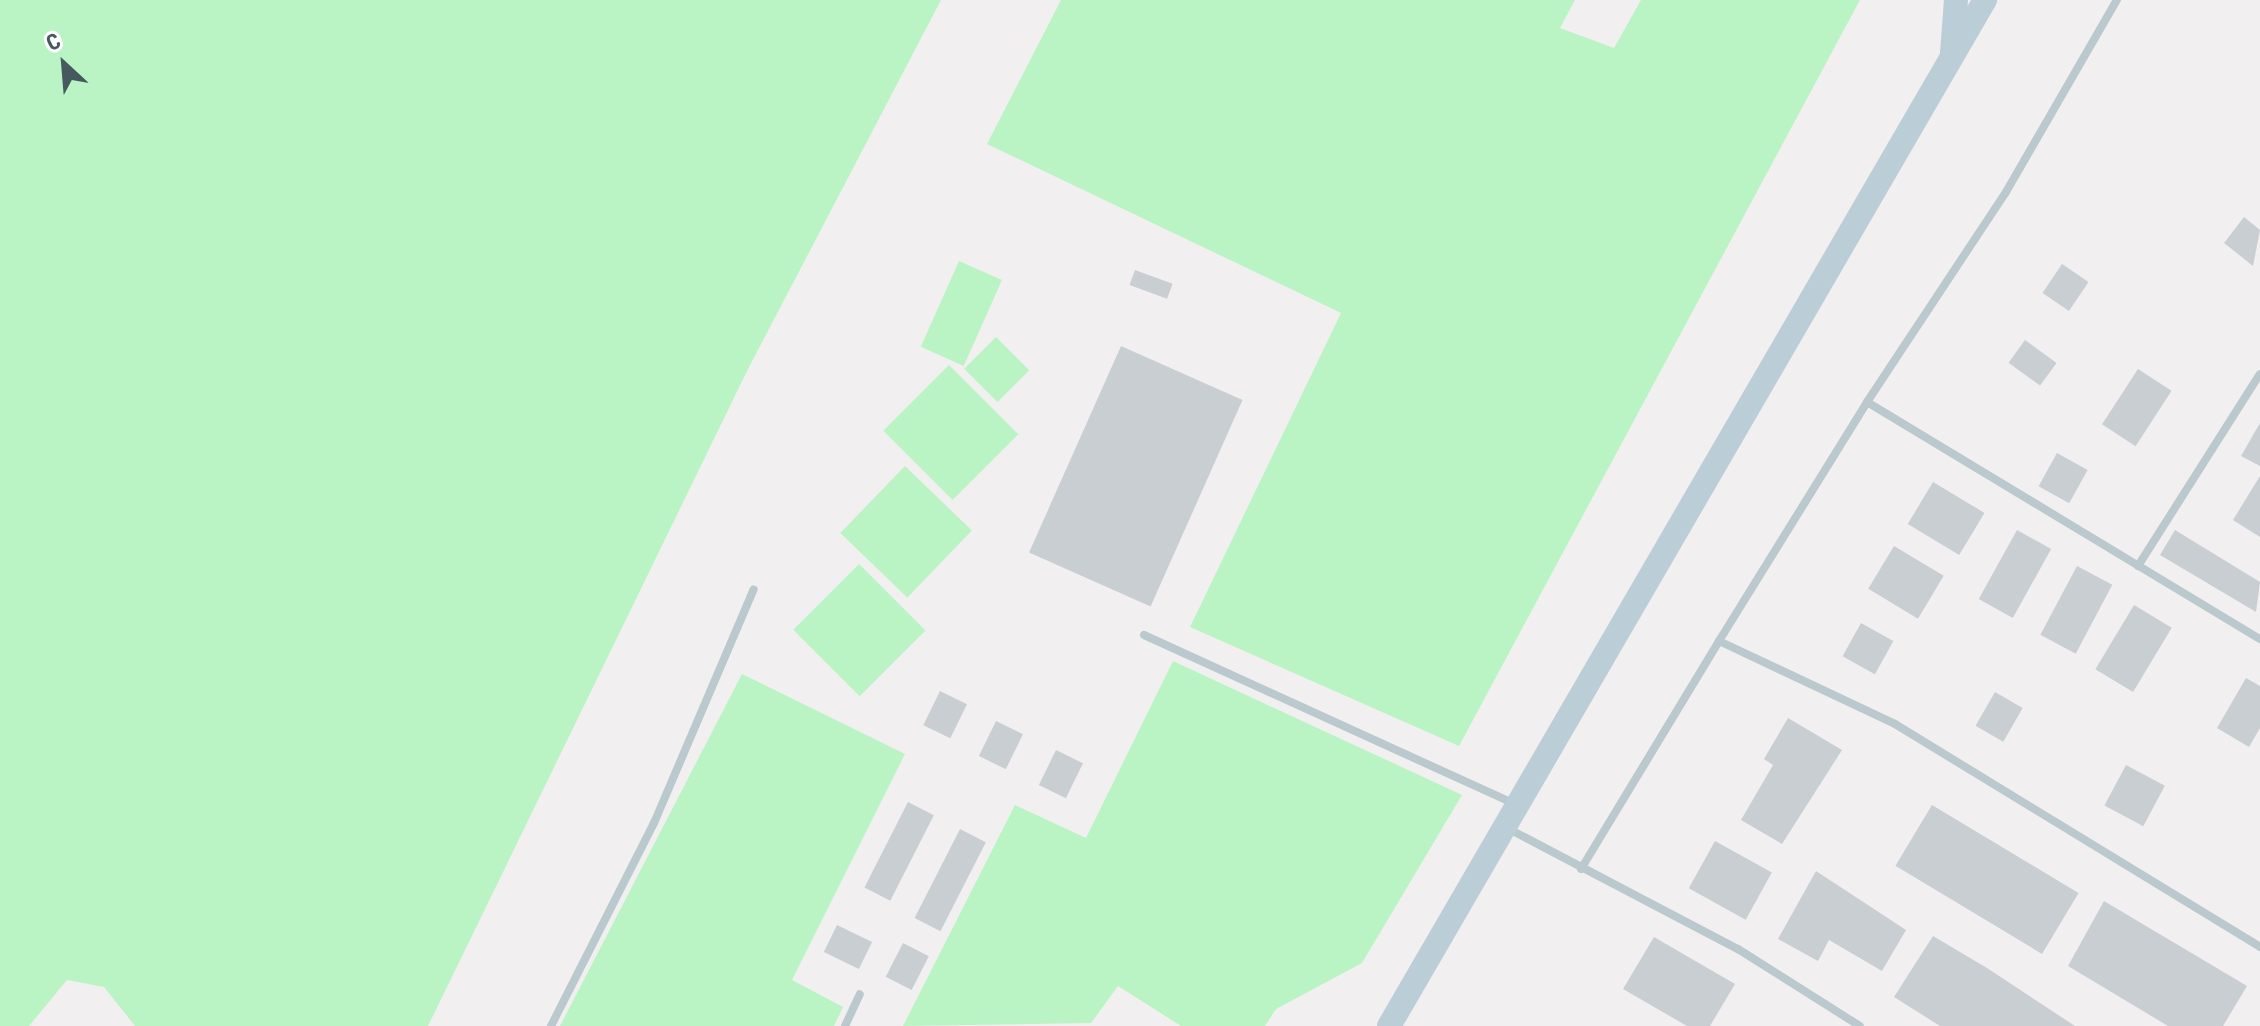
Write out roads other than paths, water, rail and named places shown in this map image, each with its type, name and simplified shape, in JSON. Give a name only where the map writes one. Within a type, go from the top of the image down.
[{"type":"main road","points":[[1951,59],[1956,0]]},
{"type":"main road","points":[[1389,1026],[1985,0]]},
{"type":"lane","points":[[1581,869],[1867,402],[2006,192],[2117,0]]},
{"type":"lane","points":[[2138,566],[2260,374]]},
{"type":"lane","points":[[1867,402],[2260,639]]},
{"type":"lane","points":[[551,1026],[654,823],[754,589]]},
{"type":"lane","points":[[1144,635],[1519,806]]},
{"type":"lane","points":[[1719,641],[1895,724],[2260,947]]},
{"type":"lane","points":[[1506,827],[1738,949],[1860,1026]]},
{"type":"lane","points":[[845,1026],[860,994]]}]
